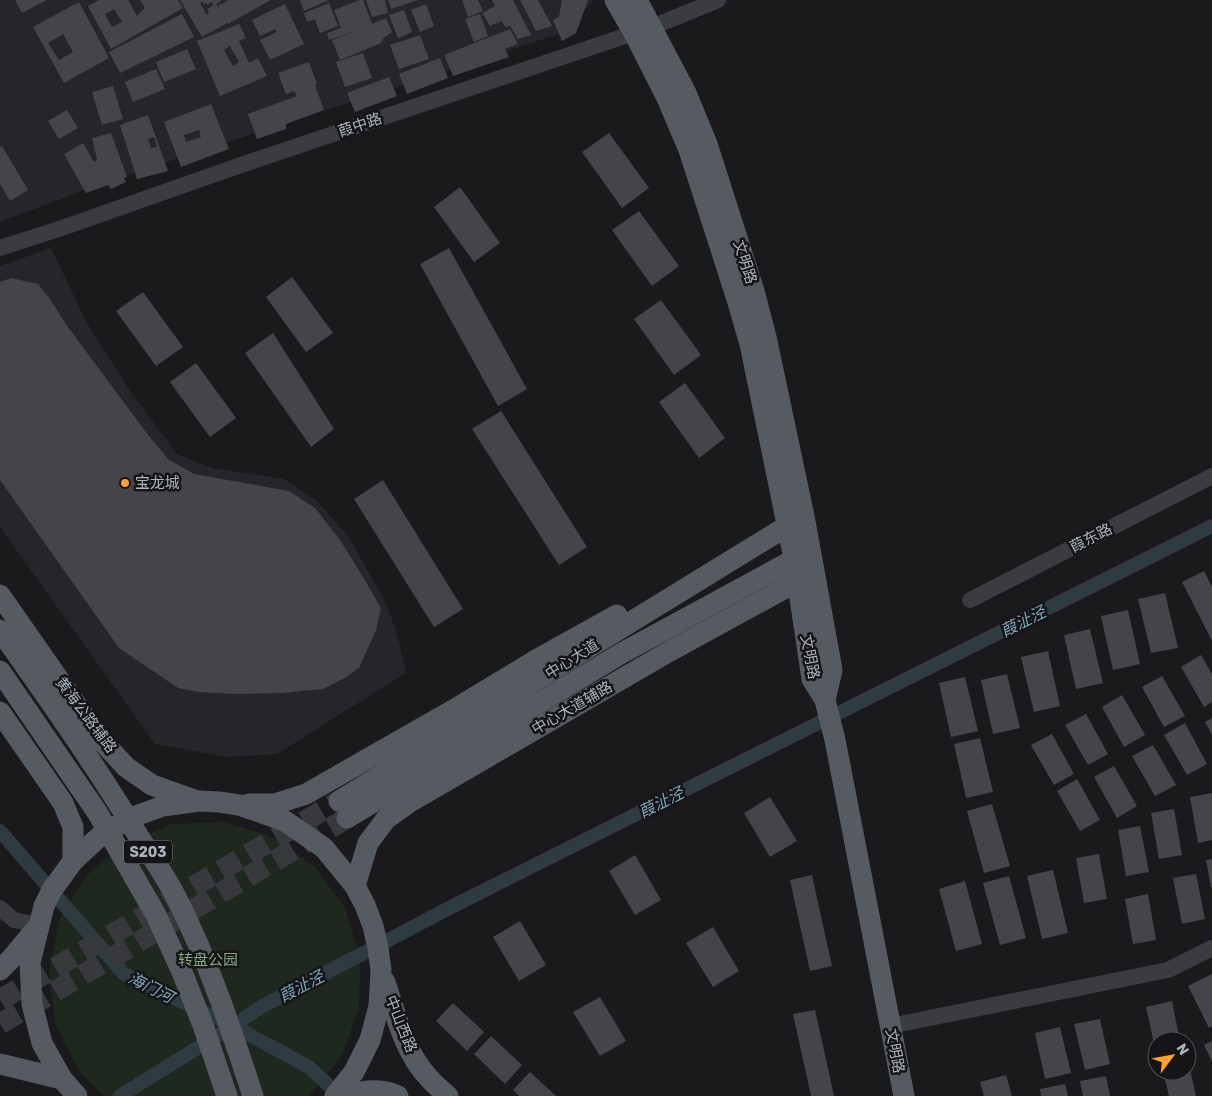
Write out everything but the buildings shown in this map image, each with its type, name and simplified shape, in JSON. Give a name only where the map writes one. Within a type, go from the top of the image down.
[{"type":"main road","name":"文明路","points":[[615,0],[643,30]]},
{"type":"main road","name":"文明路","points":[[637,0],[643,30],[667,98],[689,150],[750,344],[832,670],[825,700]]},
{"type":"main road","name":"中心大道","points":[[795,521],[679,593],[343,809],[802,554]]},
{"type":"main road","points":[[798,581],[802,554]]},
{"type":"main road","name":"文明路","points":[[798,581],[812,679],[825,700],[835,740],[904,1096]]},
{"type":"main road","name":"中心大道辅路","points":[[355,886],[368,843],[386,819],[410,802],[670,651],[798,581]]},
{"type":"main road","points":[[71,1089],[42,1043],[32,1004],[30,963],[44,906],[52,890],[72,863],[99,837],[130,818],[163,806],[199,802],[239,805],[275,804],[306,794],[638,603],[679,593]]},
{"type":"main road","name":"黄海公路辅路","points":[[0,595],[100,740],[126,767],[152,785],[199,802]]},
{"type":"main road","name":"S203","points":[[0,630],[116,799],[176,898],[205,960],[226,1014],[253,1096]]},
{"type":"main road","name":"S203","points":[[0,671],[97,812],[156,915],[201,1018],[227,1096]]},
{"type":"main road","points":[[0,712],[63,803],[73,827],[72,863]]},
{"type":"main road","points":[[45,775],[58,789],[70,798],[81,799],[98,794],[112,779],[113,770],[110,756],[100,740]]},
{"type":"main road","points":[[239,805],[285,821],[324,848],[355,886],[373,926],[381,970],[379,1006],[370,1040],[352,1074],[335,1096]]},
{"type":"main road","points":[[0,970],[11,959],[40,920]]},
{"type":"main road","name":"中山西路","points":[[381,970],[400,1028],[412,1055],[428,1077],[448,1096]]},
{"type":"main road","points":[[0,1064],[71,1089]]},
{"type":"main road","points":[[345,1096],[376,1090],[398,1096]]},
{"type":"street","name":"葭中路","points":[[0,248],[643,30],[718,0]]},
{"type":"street","name":"葭东路","points":[[970,600],[1212,476]]},
{"type":"street","points":[[0,908],[14,920],[40,920]]},
{"type":"street","points":[[890,1026],[1168,970],[1212,948]]},
{"type":"shaded area","points":[[0,0],[591,0],[592,2],[577,18],[571,30],[106,182],[0,222]]},
{"type":"shaded area","name":"宝龙城","points":[[51,248],[87,323],[132,394],[177,454],[212,468],[284,479],[316,500],[349,537],[387,605],[398,638],[406,673],[277,754],[227,757],[155,744],[0,527],[0,266]]},
{"type":"green space","name":"转盘公园","points":[[224,822],[273,837],[315,867],[345,908],[360,957],[359,1009],[341,1057],[309,1096],[104,1096],[78,1070],[55,1023],[49,971],[59,920],[86,876],[125,843],[172,824]]},
{"type":"waterway","name":"葭沚泾","points":[[120,1096],[261,1007],[453,906],[1212,526]]},
{"type":"waterway","name":"海门河","points":[[0,831],[124,974],[233,1026],[309,1067],[340,1096]]},
{"type":"tunnel","points":[[0,1000],[339,801]]},
{"type":"tunnel","points":[[0,1024],[347,818]]},
{"type":"place","name":"宝龙城","points":[[125,483]]}]
